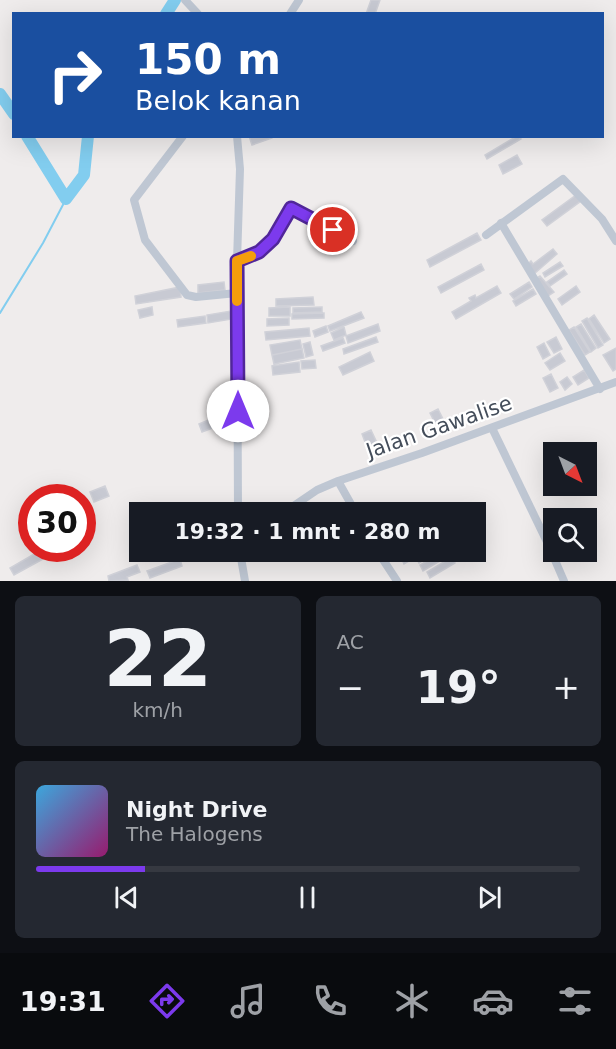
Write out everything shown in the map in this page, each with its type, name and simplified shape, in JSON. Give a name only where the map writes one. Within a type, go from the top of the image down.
[{"type":"street","points":[[185,0],[196,12]]},
{"type":"street","points":[[181,138],[134,200],[145,240],[187,295],[196,297],[237,292]]},
{"type":"street","points":[[237,138],[240,169],[237,261],[238,502]]},
{"type":"street","points":[[486,235],[563,179],[602,219],[616,241]]},
{"type":"street","points":[[237,261],[259,252],[273,239],[291,208],[353,241]]},
{"type":"street","points":[[501,223],[600,389]]},
{"type":"street","name":"Jalan Gawalise","points":[[299,502],[316,490],[616,382]]},
{"type":"street","points":[[492,428],[564,581]]},
{"type":"street","points":[[338,482],[350,502]]},
{"type":"street","points":[[242,562],[245,581]]},
{"type":"street","points":[[385,562],[397,581]]},
{"type":"building","points":[[371,0],[380,0],[376,12],[367,12]]},
{"type":"building","points":[[250,138],[272,138],[252,145]]},
{"type":"building","points":[[514,138],[521,139],[487,159],[485,155]]},
{"type":"building","points":[[517,155],[522,164],[503,174],[499,165]]},
{"type":"building","points":[[576,195],[581,201],[547,226],[542,220]]},
{"type":"building","points":[[477,233],[481,240],[430,267],[427,260]]},
{"type":"building","points":[[553,249],[557,254],[534,274],[527,265],[531,261],[533,264]]},
{"type":"building","points":[[560,262],[563,266],[545,277],[543,273]]},
{"type":"building","points":[[481,264],[484,270],[441,293],[438,287]]},
{"type":"building","points":[[564,270],[567,274],[550,286],[547,282]]},
{"type":"building","points":[[540,276],[554,292],[548,296],[535,279]]},
{"type":"building","points":[[224,282],[225,290],[198,293],[198,285]]},
{"type":"building","points":[[529,282],[532,287],[514,299],[510,294]]},
{"type":"building","points":[[497,286],[501,293],[456,319],[452,312],[471,301],[469,298],[475,295],[476,298]]},
{"type":"building","points":[[576,286],[580,292],[562,305],[558,299]]},
{"type":"building","points":[[180,287],[181,297],[136,304],[135,296]]},
{"type":"building","points":[[533,289],[536,294],[516,306],[513,301]]},
{"type":"building","points":[[313,297],[314,305],[276,306],[276,299]]},
{"type":"building","points":[[152,307],[153,315],[140,318],[138,310]]},
{"type":"building","points":[[290,307],[290,316],[269,316],[269,308]]},
{"type":"building","points":[[322,307],[322,312],[293,313],[293,308]]},
{"type":"building","points":[[231,311],[232,319],[208,323],[207,315]]},
{"type":"building","points":[[361,312],[364,318],[330,331],[328,326]]},
{"type":"building","points":[[324,313],[324,318],[292,319],[292,314]]},
{"type":"building","points":[[594,315],[610,339],[604,343],[589,319]]},
{"type":"building","points":[[205,316],[206,323],[178,327],[177,320]]},
{"type":"building","points":[[289,318],[289,325],[267,326],[267,319]]},
{"type":"building","points":[[587,318],[603,345],[598,348],[582,321]]},
{"type":"building","points":[[378,324],[380,331],[348,343],[346,336]]},
{"type":"building","points":[[581,324],[596,348],[591,352],[576,327]]},
{"type":"building","points":[[326,326],[328,332],[315,337],[313,331]]},
{"type":"building","points":[[344,327],[346,335],[334,340],[331,333]]},
{"type":"building","points":[[574,327],[590,352],[585,355],[569,330]]},
{"type":"building","points":[[309,328],[310,336],[266,340],[265,332]]},
{"type":"building","points":[[376,337],[378,342],[344,354],[343,349]]},
{"type":"building","points":[[556,337],[562,349],[554,353],[547,342]]},
{"type":"building","points":[[343,338],[345,343],[323,351],[321,346]]},
{"type":"building","points":[[300,340],[302,349],[272,355],[270,345]]},
{"type":"building","points":[[310,342],[313,355],[306,357],[303,344]]},
{"type":"building","points":[[544,343],[550,355],[543,359],[537,347]]},
{"type":"building","points":[[616,348],[616,369],[613,371],[603,355]]},
{"type":"building","points":[[302,349],[304,358],[274,364],[272,355]]},
{"type":"building","points":[[370,352],[374,361],[343,375],[339,367]]},
{"type":"building","points":[[560,353],[565,361],[550,370],[545,363]]},
{"type":"building","points":[[315,360],[316,368],[302,369],[301,361]]},
{"type":"building","points":[[299,362],[300,372],[273,375],[272,366]]},
{"type":"building","points":[[584,370],[589,378],[578,385],[573,377]]},
{"type":"building","points":[[551,374],[558,388],[550,392],[543,378]]},
{"type":"building","points":[[567,377],[572,384],[565,390],[560,382]]},
{"type":"building","points":[[438,409],[443,419],[435,423],[430,413]]},
{"type":"building","points":[[228,412],[231,421],[202,432],[199,424]]},
{"type":"building","points":[[371,430],[378,445],[368,450],[362,434]]},
{"type":"building","points":[[105,486],[109,496],[96,501],[96,490]]},
{"type":"building","points":[[20,562],[38,562],[14,575],[10,568]]},
{"type":"building","points":[[172,562],[181,562],[182,566],[150,578],[147,571]]},
{"type":"building","points":[[425,562],[438,562],[423,571],[420,565]]},
{"type":"building","points":[[444,562],[455,563],[430,578],[427,572]]},
{"type":"building","points":[[137,565],[140,572],[127,577],[128,580],[109,581],[108,576]]},
{"type":"waterway","points":[[167,12],[175,0]]},
{"type":"waterway","points":[[0,94],[12,111]]},
{"type":"waterway","points":[[28,138],[66,199],[84,175],[88,138]]},
{"type":"waterway","points":[[0,313],[43,243],[66,199]]},
{"type":"slow traffic","points":[[237,301],[237,261],[251,256]]},
{"type":"route","points":[[238,411],[237,261],[259,252],[273,239],[291,208],[333,230]]}]
